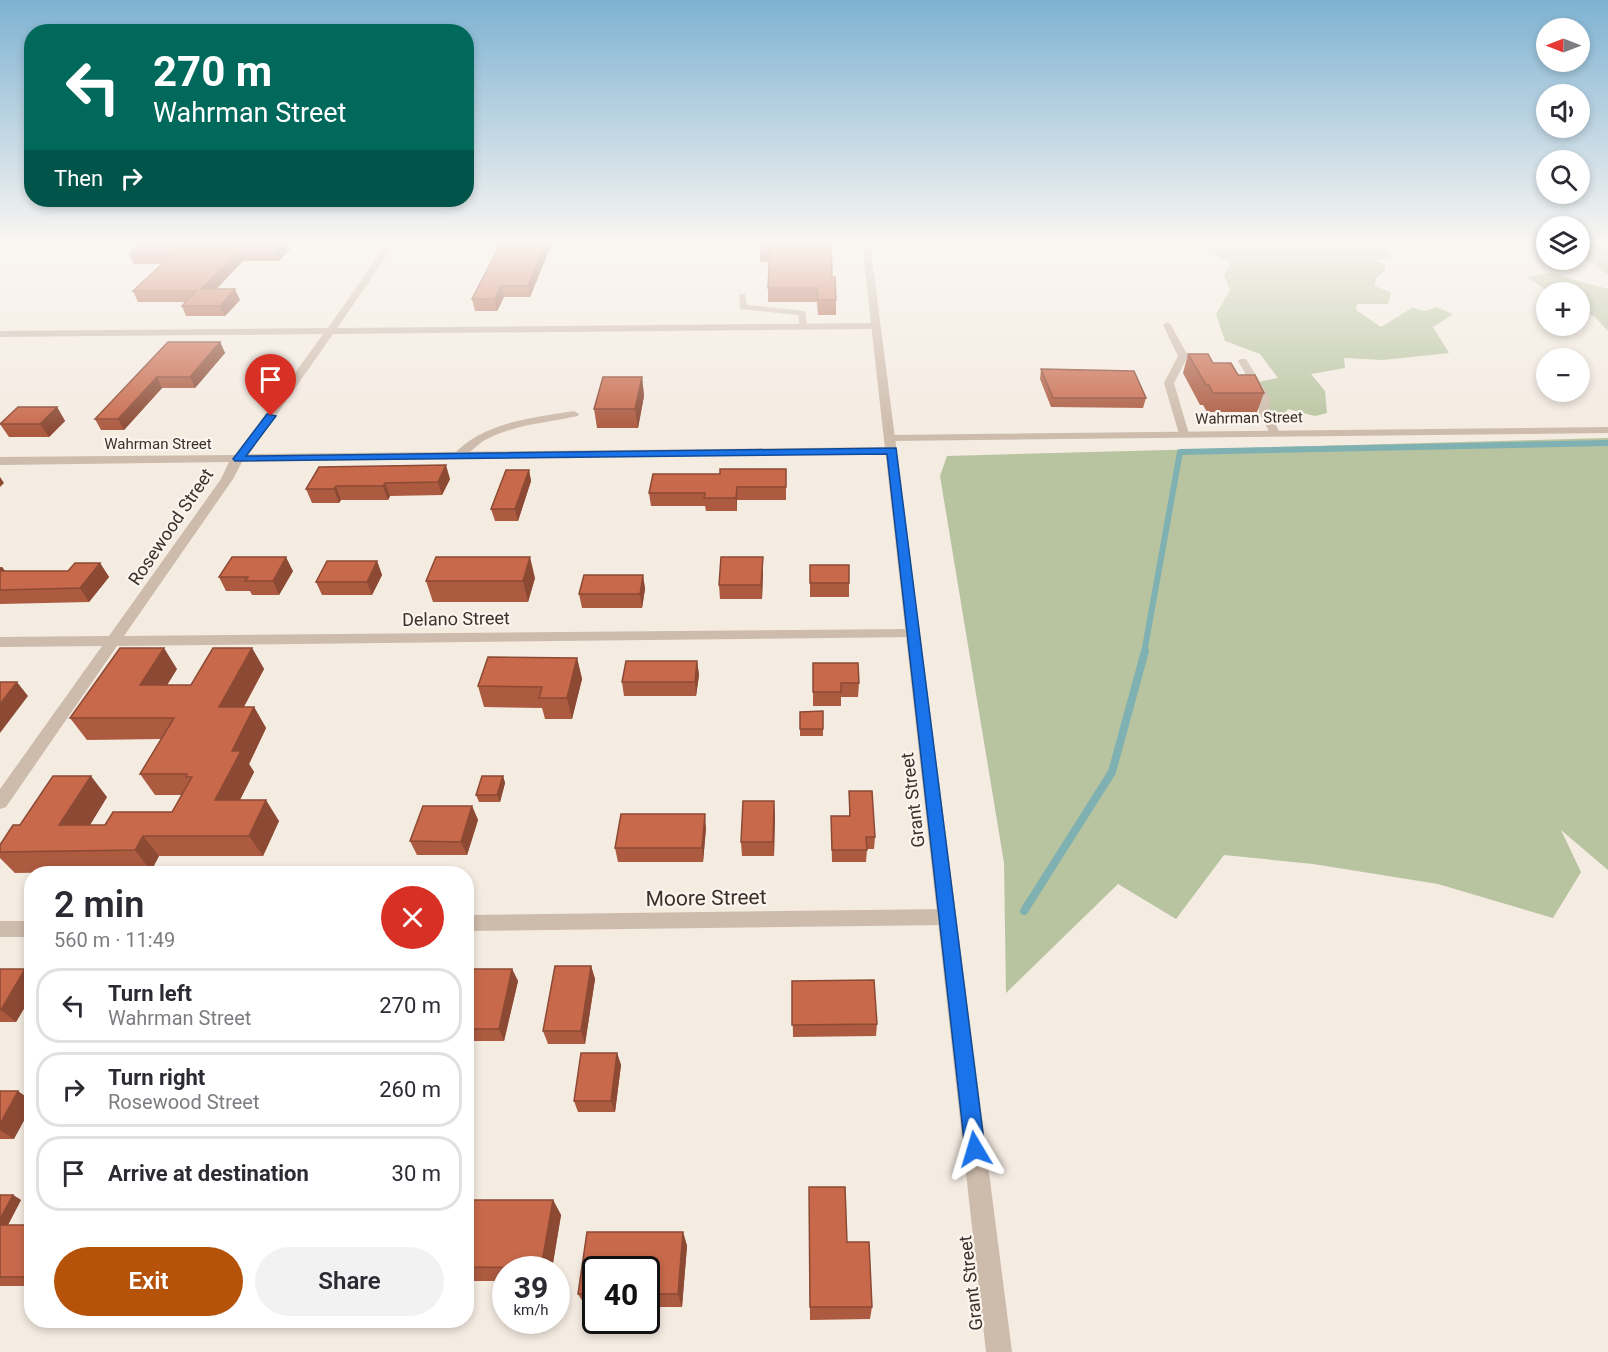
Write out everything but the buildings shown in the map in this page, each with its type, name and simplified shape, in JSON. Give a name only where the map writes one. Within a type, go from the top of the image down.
[{"type":"street","name":"Rosewood Street","points":[[0,802],[114,641],[238,459],[349,306]]},
{"type":"street","name":"Grant Street","points":[[874,306],[892,444],[999,1352]]},
{"type":"street","points":[[0,334],[876,326]]},
{"type":"street","name":"Wahrman Street","points":[[0,461],[456,457],[1184,434],[1608,430]]},
{"type":"street","name":"Delano Street","points":[[0,642],[913,634]]},
{"type":"street","name":"Moore Street","points":[[474,923],[947,917]]},
{"type":"street","points":[[0,929],[24,929]]},
{"type":"lane","points":[[743,306],[757,312],[790,310],[802,313],[803,327]]},
{"type":"lane","points":[[1167,326],[1183,356],[1169,383],[1184,434]]},
{"type":"lane","points":[[1243,361],[1265,398],[1264,412],[1275,433]]},
{"type":"lane","points":[[456,457],[482,437],[515,424],[574,414]]},
{"type":"green space","points":[[1221,306],[1357,306],[1356,310],[1381,327],[1412,308],[1426,311],[1436,307],[1453,314],[1433,327],[1449,353],[1383,360],[1344,358],[1345,368],[1311,374],[1325,391],[1327,413],[1315,416],[1288,409],[1278,422],[1263,420],[1248,384],[1278,378],[1260,354],[1225,341],[1216,314]]},
{"type":"green space","points":[[1590,306],[1608,306],[1608,331],[1594,316],[1590,315]]},
{"type":"green space","points":[[1608,438],[1608,870],[1561,830],[1581,872],[1553,918],[1438,884],[1313,864],[1224,855],[1176,919],[1118,884],[1006,993],[1004,863],[940,476],[947,456]]},
{"type":"waterway","points":[[1144,653],[1180,452],[1608,443]]},
{"type":"waterway","points":[[1024,911],[1112,772],[1145,651]]},
{"type":"route","points":[[271,416],[238,459],[892,450],[975,1149]]}]
